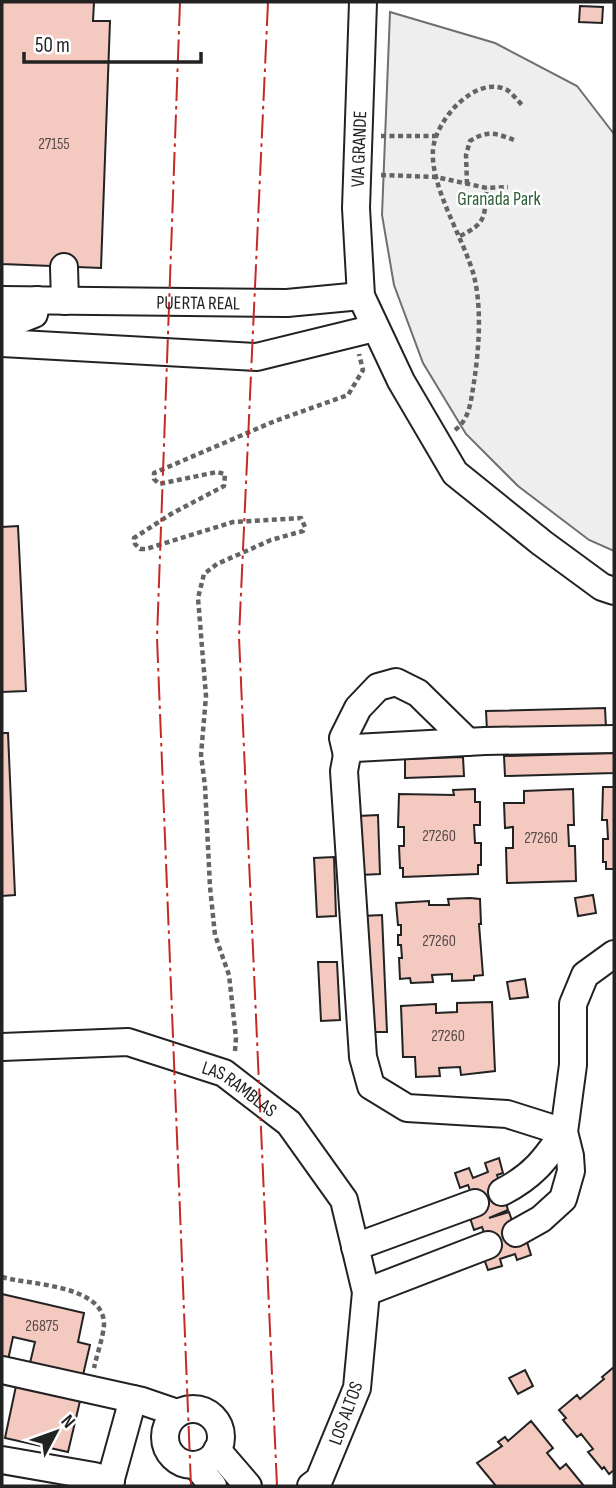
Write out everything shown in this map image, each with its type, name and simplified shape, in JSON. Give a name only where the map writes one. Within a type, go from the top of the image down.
[{"type":"street","name":"VIA GRANDE","points":[[361,296],[356,208],[363,2]]},
{"type":"street","points":[[64,267],[65,301]]},
{"type":"street","name":"PUERTA REAL","points":[[2,300],[287,303],[361,296]]},
{"type":"street","points":[[361,296],[364,330],[401,381],[455,472],[542,543],[603,587],[614,591]]},
{"type":"street","points":[[2,324],[34,314],[37,300]]},
{"type":"street","points":[[2,343],[257,357],[364,330]]},
{"type":"street","points":[[468,742],[418,693],[396,682],[378,687],[358,708],[344,738],[363,1057],[371,1086],[407,1108],[507,1114],[564,1132]]},
{"type":"street","points":[[347,755],[355,748],[614,739]]},
{"type":"street","points":[[516,1233],[541,1220],[563,1199],[570,1171],[570,1156],[564,1132],[573,1065],[573,1004],[585,975],[614,954]]},
{"type":"street","name":"LAS RAMBLAS","points":[[2,1047],[128,1042],[225,1073],[289,1123],[344,1200],[366,1292]]},
{"type":"street","points":[[502,1192],[521,1182],[542,1164],[564,1132]]},
{"type":"street","points":[[355,1247],[475,1203]]},
{"type":"street","points":[[444,1214],[460,1256]]},
{"type":"street","points":[[366,1292],[488,1245]]},
{"type":"street","name":"LOS ALTOS","points":[[311,1486],[319,1480],[357,1388],[366,1292]]},
{"type":"street","points":[[2,1370],[133,1399],[177,1413]]},
{"type":"street","points":[[2,1460],[94,1476],[110,1484],[133,1399]]},
{"type":"street","points":[[190,1408],[203,1410],[214,1418],[221,1430],[220,1444],[207,1457],[189,1465],[176,1460],[167,1450],[164,1436],[168,1423],[177,1413],[190,1408]]},
{"type":"street","points":[[207,1457],[213,1486]]},
{"type":"street","points":[[207,1457],[248,1486]]},
{"type":"path","points":[[437,443],[464,423],[471,405],[477,363],[478,327],[474,277],[436,177],[433,151],[436,136],[466,95],[478,89],[506,90],[522,105]]},
{"type":"path","points":[[467,184],[466,155],[470,141],[482,134],[495,133],[517,141]]},
{"type":"path","points":[[358,136],[436,136]]},
{"type":"path","points":[[357,174],[436,177],[486,188],[508,187]]},
{"type":"path","points":[[460,236],[482,222],[486,188]]},
{"type":"path","points":[[225,1073],[235,1053],[236,1038],[229,975],[215,935],[210,887],[201,755],[206,696],[198,598],[204,574],[217,564],[271,540],[303,531],[305,522],[301,518],[233,522],[146,549],[140,549],[134,538],[171,514],[225,486],[225,474],[217,472],[159,484],[154,479],[154,473],[159,469],[207,452],[275,421],[348,395],[363,370],[364,330]]},
{"type":"path","points":[[2,1277],[51,1285],[83,1295],[101,1311],[104,1324],[89,1389]]},
{"type":"green space","name":"Granada Park","points":[[390,12],[495,43],[577,86],[614,134],[614,551],[589,540],[518,486],[466,434],[423,363],[394,285],[382,215]]},
{"type":"building","points":[[2,2],[94,2],[93,21],[110,21],[101,268],[2,264]]},
{"type":"building","points":[[580,6],[603,7],[602,23],[579,22]]},
{"type":"building","points":[[18,526],[26,691],[2,692],[2,527]]},
{"type":"building","points":[[605,708],[606,728],[487,731],[486,711]]},
{"type":"building","points":[[2,733],[8,733],[15,895],[2,896]]},
{"type":"building","points":[[614,753],[614,773],[505,776],[504,756]]},
{"type":"building","points":[[463,757],[464,776],[405,778],[405,759]]},
{"type":"building","points":[[603,787],[614,787],[614,869],[606,869],[606,862],[603,862],[603,839],[608,839],[607,820],[602,820]]},
{"type":"building","points":[[475,789],[475,802],[480,802],[480,825],[474,825],[475,843],[481,843],[481,865],[478,865],[478,874],[403,877],[399,846],[404,846],[404,827],[398,827],[399,794],[454,795],[453,790]]},
{"type":"building","points":[[573,789],[574,825],[568,825],[569,846],[575,846],[576,881],[507,883],[506,848],[513,848],[513,827],[505,828],[504,803],[524,803],[524,791]]},
{"type":"building","points":[[378,815],[380,874],[360,875],[358,816]]},
{"type":"building","points":[[334,857],[336,916],[317,917],[314,858]]},
{"type":"building","points":[[593,895],[596,913],[578,916],[575,898]]},
{"type":"building","points":[[448,899],[480,899],[483,975],[474,976],[474,980],[452,981],[452,974],[432,975],[433,982],[411,983],[410,978],[400,979],[399,958],[402,958],[398,935],[401,935],[401,925],[398,925],[396,903],[429,901],[429,905],[449,905]]},
{"type":"building","points":[[382,915],[387,1032],[367,1032],[362,916]]},
{"type":"building","points":[[318,962],[337,962],[340,1020],[321,1021]]},
{"type":"building","points":[[525,979],[528,997],[510,999],[507,982]]},
{"type":"building","points":[[492,1002],[495,1071],[461,1075],[460,1067],[439,1068],[440,1076],[416,1077],[415,1057],[403,1057],[401,1006],[436,1004],[436,1013],[457,1012],[457,1003]]},
{"type":"building","points":[[499,1158],[503,1173],[497,1175],[508,1210],[489,1218],[509,1212],[520,1244],[527,1242],[531,1255],[517,1260],[515,1254],[500,1259],[502,1266],[488,1270],[483,1256],[491,1253],[482,1227],[474,1230],[469,1215],[478,1212],[468,1185],[460,1188],[455,1173],[469,1168],[473,1178],[488,1172],[485,1163]]},
{"type":"building","points":[[2,1294],[84,1313],[78,1342],[90,1345],[83,1375],[30,1363],[35,1342],[13,1337],[8,1360],[2,1359]]},
{"type":"building","points":[[614,1367],[614,1470],[609,1474],[588,1452],[593,1449],[581,1434],[577,1437],[563,1420],[566,1418],[559,1410],[577,1395],[580,1399]]},
{"type":"building","points":[[525,1370],[533,1386],[518,1394],[509,1378]]},
{"type":"building","points":[[16,1386],[80,1401],[68,1452],[5,1438]]},
{"type":"building","points":[[531,1421],[553,1448],[547,1453],[560,1469],[566,1464],[584,1486],[496,1486],[477,1463],[502,1446],[498,1442],[505,1437],[508,1441]]},
{"type":"power","points":[[180,2],[157,638],[191,1486]]},
{"type":"power","points":[[268,2],[239,637],[277,1486]]}]
